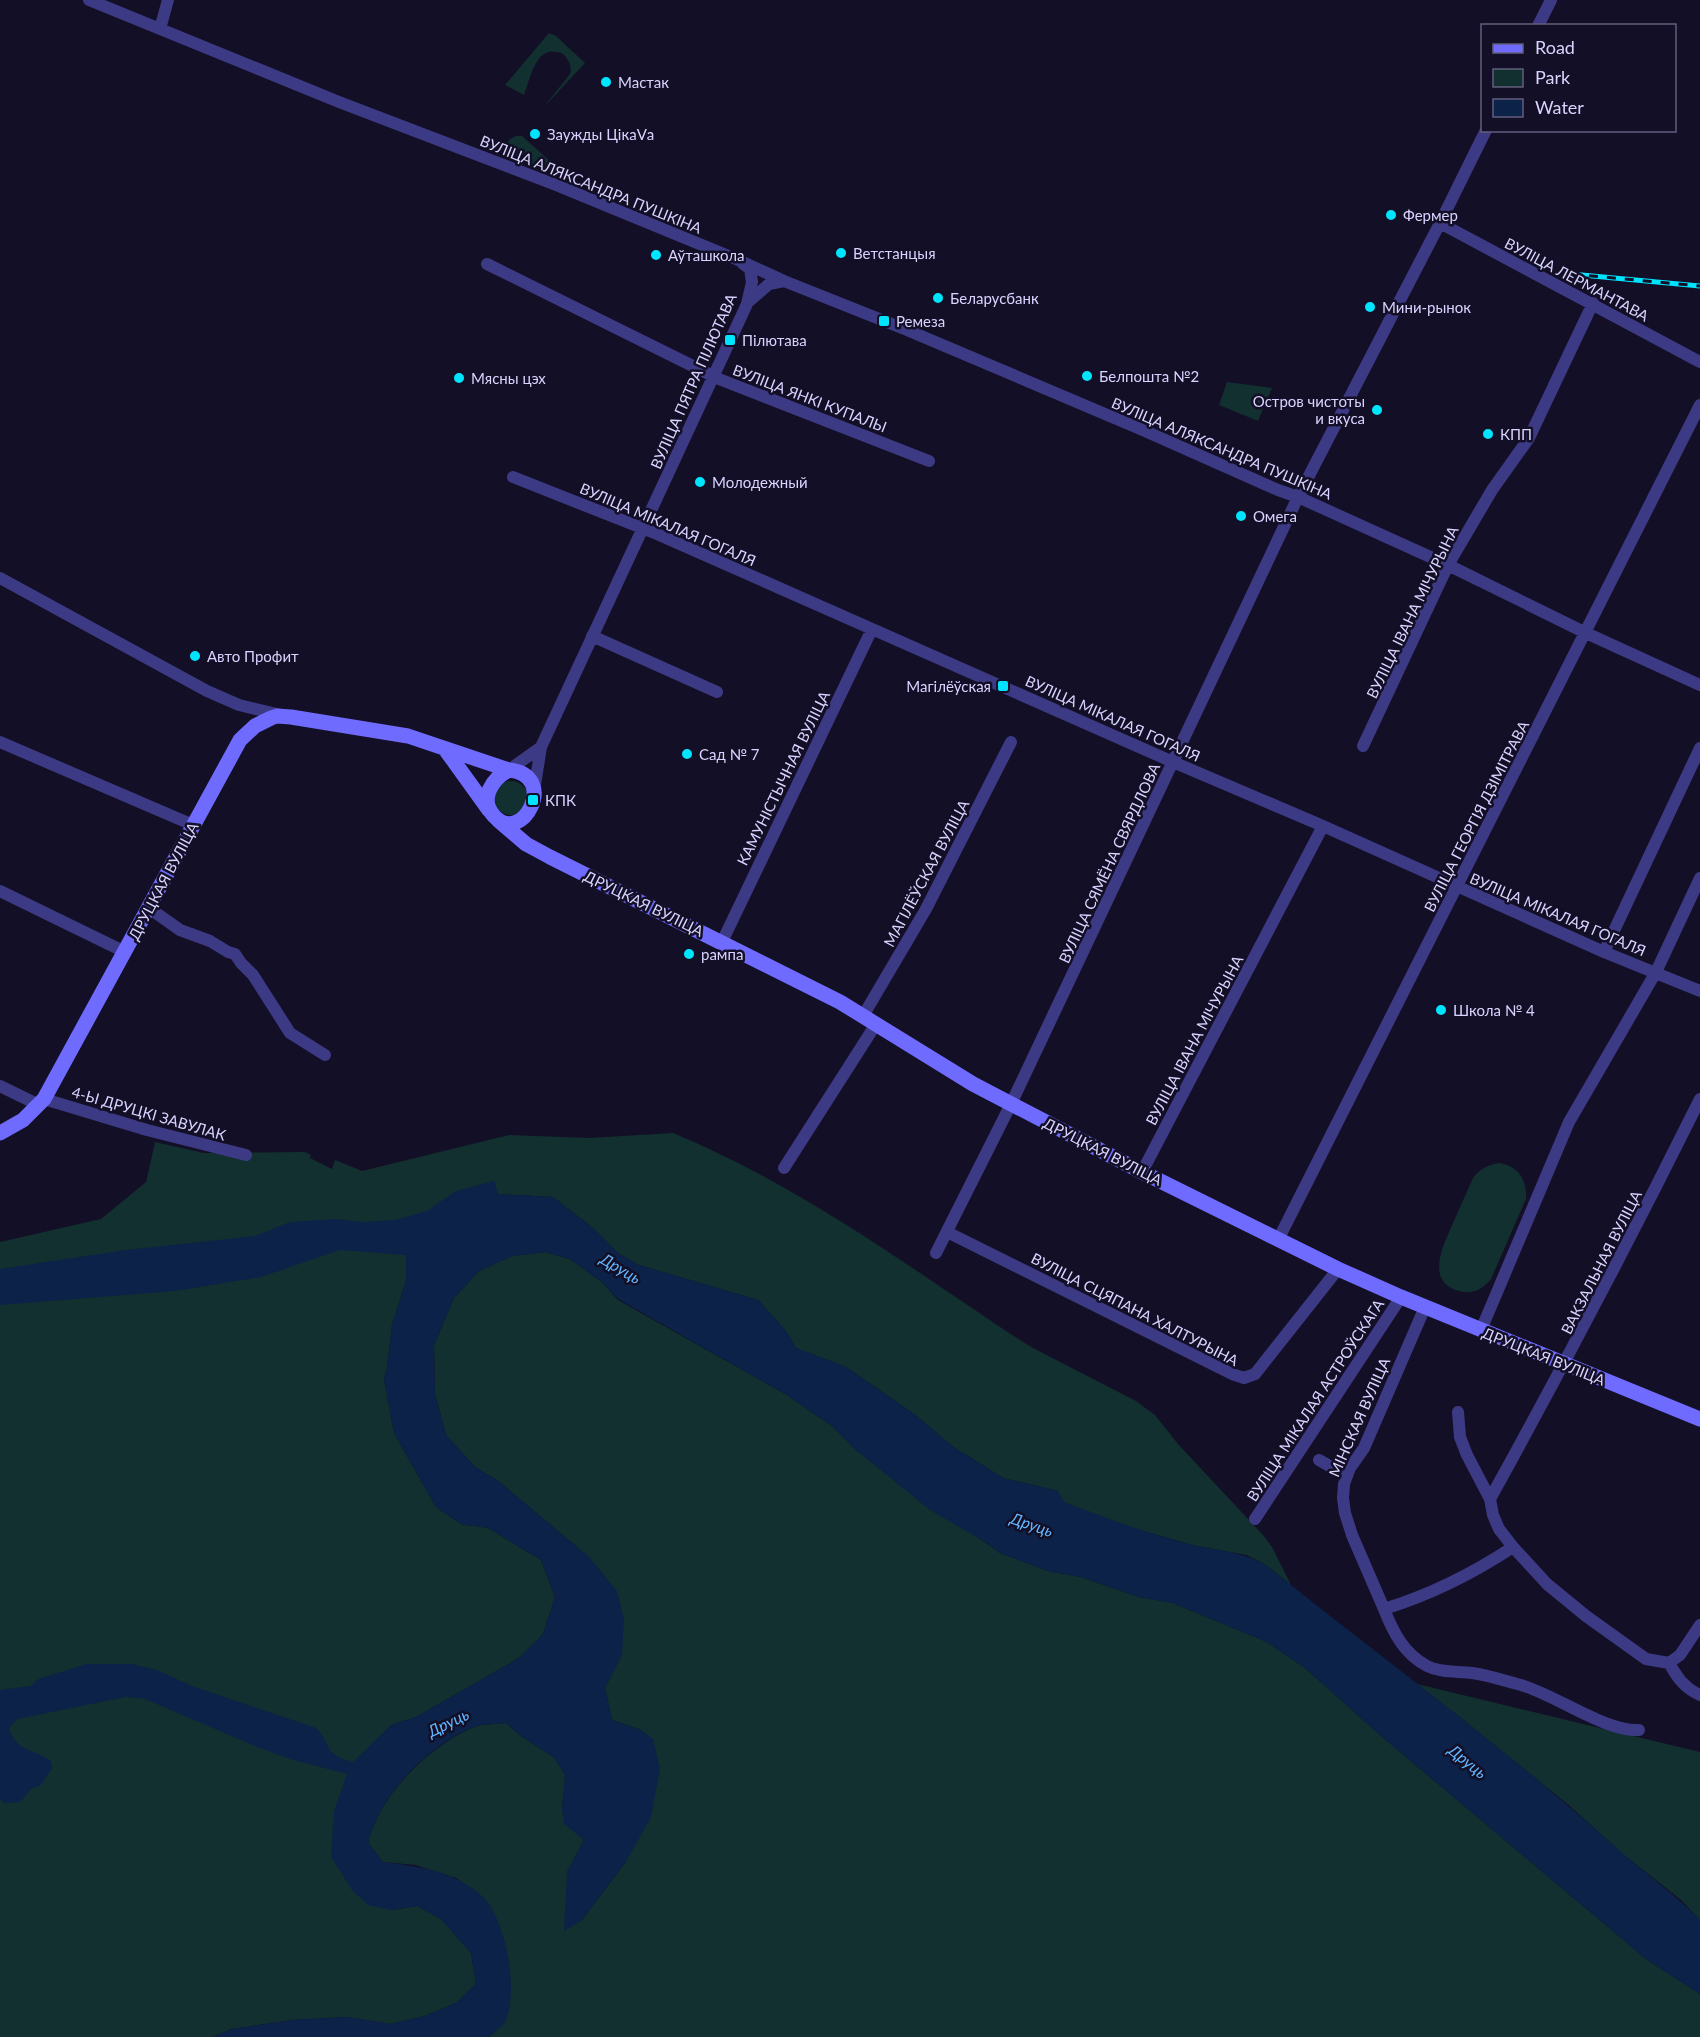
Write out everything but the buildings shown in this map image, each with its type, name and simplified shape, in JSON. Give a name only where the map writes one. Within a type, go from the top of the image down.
[{"type":"main road","name":"ДРУЦКАЯ ВУЛІЦА","points":[[0,1133],[23,1120],[41,1102],[240,740],[255,726],[277,716],[408,736],[524,775],[531,782],[534,791]]},
{"type":"main road","name":"ДРУЦКАЯ ВУЛІЦА","points":[[445,749],[494,816],[526,844],[840,1002],[940,1065],[1011,1104],[1338,1269],[1564,1365],[1700,1419]]},
{"type":"main road","points":[[509,770],[500,775],[489,788],[488,797],[494,816],[511,823],[519,822],[531,810]]},
{"type":"main road","points":[[526,844],[534,791]]},
{"type":"street","name":"ВУЛІЦА АЛЯКСАНДРА ПУШКІНА","points":[[89,0],[339,102],[556,185],[1135,426],[1278,490],[1298,496],[1700,685]]},
{"type":"street","points":[[160,29],[168,0]]},
{"type":"street","points":[[1540,24],[1551,0]]},
{"type":"street","name":"ВУЛІЦА СЯМЁНА СВЯРДЛОВА","points":[[936,1253],[1011,1104],[1298,496],[1440,224],[1485,132]]},
{"type":"street","name":"ВУЛІЦА ЛЕРМАНТАВА","points":[[1440,224],[1593,303],[1700,362]]},
{"type":"street","name":"ВУЛІЦА ПЯТРА ПІЛЮТАВА","points":[[534,791],[541,747],[747,304],[752,282],[750,269],[736,259]]},
{"type":"street","name":"ВУЛІЦА ЯНКІ КУПАЛЫ","points":[[487,264],[714,375],[929,461]]},
{"type":"street","points":[[747,304],[769,284],[784,281]]},
{"type":"street","name":"ВУЛІЦА ІВАНА МІЧУРЫНА","points":[[1364,746],[1448,565],[1492,490],[1529,438],[1593,303]]},
{"type":"street","name":"ВУЛІЦА ГЕОРГІЯ ДЗІМІТРАВА","points":[[1278,1240],[1700,405]]},
{"type":"street","name":"ВУЛІЦА МІКАЛАЯ ГОГАЛЯ","points":[[513,477],[643,528],[1323,826],[1604,952],[1700,991]]},
{"type":"street","points":[[0,578],[207,691],[239,705],[291,717]]},
{"type":"street","name":"КАМУНІСТЫЧНАЯ ВУЛІЦА","points":[[722,942],[872,628]]},
{"type":"street","points":[[592,636],[717,692]]},
{"type":"street","points":[[0,742],[193,825]]},
{"type":"street","name":"МАГІЛЁЎСКАЯ ВУЛІЦА","points":[[784,1168],[869,1020],[1011,742]]},
{"type":"street","name":"ВУЛІЦА ПЯТРА ПІЛЮТАВА","points":[[509,770],[541,747]]},
{"type":"street","points":[[1604,952],[1700,748]]},
{"type":"street","name":"ВУЛІЦА ІВАНА МІЧУРЫНА","points":[[1142,1172],[1323,826]]},
{"type":"street","points":[[1481,1330],[1569,1122],[1656,972],[1700,878]]},
{"type":"street","points":[[0,891],[125,952]]},
{"type":"street","points":[[149,908],[180,930],[210,941],[235,954],[254,975],[290,1033],[325,1055]]},
{"type":"street","name":"4-Ы ДРУЦКІ ЗАВУЛАК","points":[[0,1086],[41,1102],[246,1155]]},
{"type":"street","name":"ВАКЗАЛЬНАЯ ВУЛІЦА","points":[[1490,1499],[1564,1365],[1700,1099]]},
{"type":"street","name":"ВУЛІЦА СЦЯПАНА ХАЛТУРЫНА","points":[[947,1232],[1244,1378],[1255,1374],[1338,1269]]},
{"type":"street","name":"ВУЛІЦА МІКАЛАЯ АСТРОЎСКАГА","points":[[1255,1519],[1401,1297]]},
{"type":"street","name":"МІНСКАЯ ВУЛІЦА","points":[[1425,1307],[1364,1448],[1344,1484],[1345,1513],[1398,1640],[1411,1654],[1428,1666],[1452,1672],[1473,1673],[1522,1685],[1612,1725],[1629,1730],[1639,1730]]},
{"type":"street","points":[[1458,1412],[1460,1437],[1475,1473],[1490,1499],[1493,1515],[1499,1528],[1547,1584],[1586,1616],[1646,1659],[1669,1663],[1680,1655],[1700,1625]]},
{"type":"street","points":[[1320,1460],[1347,1476]]},
{"type":"street","points":[[1384,1609],[1432,1593],[1513,1547]]},
{"type":"street","points":[[1669,1663],[1683,1684],[1700,1695]]},
{"type":"green space","points":[[549,33],[556,36],[585,63],[543,108],[570,74],[570,63],[563,54],[546,53],[541,57],[532,71],[524,95],[505,85]]},
{"type":"green space","points":[[522,136],[551,162],[551,170],[512,157],[506,146],[510,139]]},
{"type":"green space","points":[[1227,382],[1272,388],[1258,421],[1219,405]]},
{"type":"green space","points":[[511,781],[523,786],[528,798],[523,810],[511,815],[499,810],[494,798],[499,786]]},
{"type":"green space","points":[[673,1133],[718,1153],[804,1199],[846,1224],[1033,1348],[1136,1401],[1155,1415],[1178,1444],[1263,1535],[1272,1547],[1291,1585],[1263,1563],[1246,1555],[1192,1545],[1129,1527],[1063,1502],[1058,1491],[1003,1478],[952,1446],[914,1414],[846,1367],[796,1348],[786,1331],[758,1300],[639,1265],[619,1254],[593,1228],[553,1197],[498,1194],[406,1255],[406,1281],[392,1325],[384,1379],[394,1433],[436,1507],[461,1524],[488,1528],[541,1560],[555,1597],[543,1634],[519,1658],[416,1717],[391,1725],[334,1811],[392,1910],[417,1906],[441,1919],[471,1953],[476,1984],[456,2003],[425,2016],[391,2024],[347,2017],[291,2020],[232,2029],[213,2037],[0,2037],[0,1242],[101,1219],[146,1182],[155,1142],[204,1153],[305,1152],[311,1155],[310,1158],[332,1169],[335,1160],[362,1171],[509,1135],[589,1138]]},
{"type":"green space","points":[[1499,1163],[1512,1167],[1520,1175],[1525,1186],[1526,1199],[1491,1279],[1477,1290],[1459,1291],[1448,1286],[1442,1279],[1439,1270],[1442,1250],[1473,1178],[1484,1168]]},
{"type":"green space","points":[[545,1252],[570,1259],[603,1283],[618,1300],[787,1395],[832,1426],[856,1450],[1000,1553],[1048,1571],[1081,1577],[1139,1597],[1173,1603],[1267,1642],[1305,1668],[1380,1735],[1646,1959],[1700,1994],[1700,2037],[489,2037],[503,2024],[485,1899],[456,1878],[415,1865],[383,1862],[368,1843],[374,1825],[394,1790],[424,1759],[457,1735],[474,1727],[506,1723],[522,1737],[554,1757],[565,1775],[562,1810],[584,1840],[567,1872],[581,1921],[627,1860],[641,1730],[612,1720],[605,1688],[622,1654],[589,1557],[498,1481],[475,1467],[446,1435],[435,1394],[434,1345],[454,1298],[479,1271],[512,1256]]},
{"type":"green space","points":[[1413,1683],[1700,1752],[1700,1920],[1681,1900],[1624,1855],[1571,1807],[1461,1718]]},
{"type":"water","name":"Друць","points":[[494,1181],[498,1194],[553,1197],[593,1228],[619,1254],[639,1265],[758,1300],[786,1331],[796,1348],[846,1367],[914,1414],[952,1446],[1003,1478],[1058,1491],[1064,1502],[1143,1531],[1192,1545],[1237,1554],[1263,1563],[1534,1777],[1691,1911],[1700,1920],[1700,1994],[1646,1959],[1380,1735],[1305,1668],[1267,1642],[1173,1603],[1139,1597],[1081,1577],[1048,1571],[1000,1553],[930,1510],[856,1450],[832,1426],[787,1395],[618,1299],[603,1283],[570,1259],[545,1252],[512,1256],[479,1271],[454,1298],[434,1345],[435,1394],[446,1435],[475,1467],[498,1481],[589,1557],[617,1591],[624,1620],[622,1654],[605,1688],[612,1720],[641,1730],[653,1739],[660,1769],[651,1817],[627,1860],[581,1921],[564,1931],[567,1872],[584,1840],[564,1824],[562,1810],[565,1775],[554,1757],[522,1737],[506,1723],[478,1726],[457,1735],[424,1759],[394,1790],[374,1825],[368,1843],[383,1862],[423,1868],[450,1876],[474,1889],[484,1898],[499,1923],[509,1960],[511,1997],[503,2025],[489,2037],[213,2037],[232,2029],[291,2020],[347,2017],[391,2024],[425,2016],[456,2003],[476,1984],[471,1953],[441,1919],[417,1906],[392,1910],[368,1905],[352,1890],[331,1857],[334,1811],[347,1774],[290,1759],[145,1699],[126,1697],[17,1719],[9,1728],[12,1736],[26,1749],[51,1761],[52,1768],[41,1785],[31,1789],[20,1802],[5,1803],[0,1799],[0,1690],[31,1686],[38,1679],[87,1664],[132,1664],[157,1670],[192,1686],[316,1728],[336,1756],[353,1762],[391,1725],[416,1717],[519,1658],[543,1634],[555,1597],[541,1560],[488,1528],[461,1524],[436,1507],[394,1433],[384,1379],[392,1325],[406,1281],[406,1255],[340,1250],[261,1277],[175,1291],[0,1305],[0,1269],[126,1250],[255,1236],[290,1222],[336,1219],[362,1222],[396,1220],[427,1211],[456,1191]]},
{"type":"railway","points":[[1571,274],[1700,286]]},
{"type":"place","name":"Мастак","points":[[606,82]]},
{"type":"place","name":"Заужды ЦікаVа","points":[[535,134]]},
{"type":"place","name":"Фермер","points":[[1391,215]]},
{"type":"place","name":"Ветстанцыя","points":[[841,253]]},
{"type":"place","name":"Аўташкола","points":[[656,255]]},
{"type":"place","name":"Беларусбанк","points":[[938,298]]},
{"type":"place","name":"Мини-рынок","points":[[1370,307]]},
{"type":"place","name":"Ремеза","points":[[884,321]]},
{"type":"place","name":"Пілютава","points":[[730,340]]},
{"type":"place","name":"Белпошта №2","points":[[1087,376]]},
{"type":"place","name":"Мясны цэх","points":[[459,378]]},
{"type":"place","name":"Остров чистоты и вкуса","points":[[1377,410]]},
{"type":"place","name":"КПП","points":[[1488,434]]},
{"type":"place","name":"Молодежный","points":[[700,482]]},
{"type":"place","name":"Омега","points":[[1241,516]]},
{"type":"place","name":"Авто Профит","points":[[195,656]]},
{"type":"place","name":"Магілёўская","points":[[1003,686]]},
{"type":"place","name":"Сад № 7","points":[[687,754]]},
{"type":"place","name":"КПК","points":[[533,800]]},
{"type":"place","name":"рампа","points":[[689,954]]},
{"type":"place","name":"Школа № 4","points":[[1441,1010]]}]
